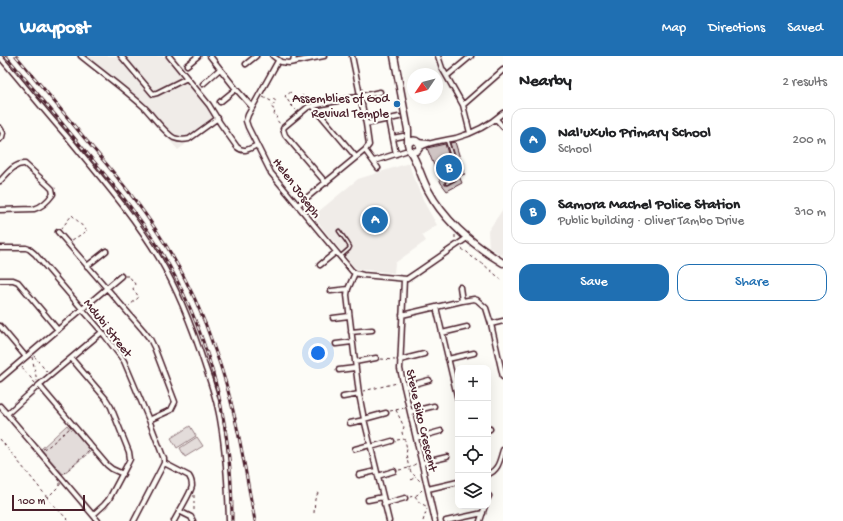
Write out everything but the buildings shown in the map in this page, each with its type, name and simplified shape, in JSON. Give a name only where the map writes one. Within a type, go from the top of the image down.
[{"type":"street","points":[[82,56],[128,93],[150,113],[169,134],[176,139],[189,139],[218,118]]},
{"type":"street","points":[[120,56],[153,94],[187,78]]},
{"type":"street","points":[[168,56],[209,105],[233,142],[240,150],[245,150],[257,145]]},
{"type":"street","points":[[187,65],[198,56]]},
{"type":"street","points":[[210,56],[252,107]]},
{"type":"street","points":[[246,64],[256,56]]},
{"type":"street","points":[[273,56],[278,61],[284,62],[293,62],[324,56]]},
{"type":"street","points":[[293,62],[294,56]]},
{"type":"street","points":[[298,205],[365,150],[370,144],[352,56]]},
{"type":"street","points":[[394,56],[408,130],[408,149],[417,164],[429,191],[439,207],[467,238],[476,246],[503,263]]},
{"type":"street","points":[[438,56],[442,68],[463,105],[470,133]]},
{"type":"street","points":[[447,76],[471,56]]},
{"type":"street","points":[[0,57],[90,165],[131,217],[156,254],[174,286],[197,340],[220,417],[228,493],[229,521]]},
{"type":"street","name":"Helen Joseph","points":[[278,61],[252,107],[246,121],[248,127],[273,176],[355,273]]},
{"type":"street","points":[[202,84],[220,69]]},
{"type":"street","points":[[463,105],[503,70]]},
{"type":"street","points":[[220,102],[236,89]]},
{"type":"street","points":[[326,183],[285,135],[283,129],[284,127],[311,106],[380,92]]},
{"type":"street","points":[[311,106],[356,157]]},
{"type":"street","points":[[374,162],[408,149],[411,141],[418,145],[446,140],[478,130],[503,113]]},
{"type":"street","points":[[366,124],[399,117]]},
{"type":"street","points":[[389,119],[396,154]]},
{"type":"street","points":[[496,119],[503,127]]},
{"type":"street","points":[[0,128],[3,133],[0,139]]},
{"type":"street","points":[[408,130],[418,145],[417,164]]},
{"type":"street","points":[[392,138],[403,136]]},
{"type":"street","points":[[408,149],[414,152],[418,145]]},
{"type":"street","points":[[365,150],[378,168]]},
{"type":"street","points":[[0,181],[16,165],[25,164],[52,189],[53,194],[38,208],[0,210]]},
{"type":"street","points":[[58,232],[152,342],[174,400],[174,404],[172,410],[149,420]]},
{"type":"street","points":[[388,521],[359,394],[349,316],[347,295],[348,289],[355,273],[407,279],[467,238]]},
{"type":"street","name":"Mdubi Street","points":[[0,248],[26,248],[32,251],[102,332],[124,361],[164,456],[164,463]]},
{"type":"street","points":[[87,266],[106,251]]},
{"type":"street","points":[[320,265],[336,252]]},
{"type":"street","points":[[0,379],[121,276]]},
{"type":"street","name":"Steve Biko Crescent","points":[[404,279],[400,369],[436,521]]},
{"type":"street","points":[[0,280],[13,280],[18,282],[58,330]]},
{"type":"street","points":[[460,287],[462,301]]},
{"type":"street","points":[[331,292],[348,289]]},
{"type":"street","points":[[402,315],[462,301],[477,300],[486,308],[503,377]]},
{"type":"street","points":[[436,307],[448,359],[455,381]]},
{"type":"street","points":[[333,318],[349,316]]},
{"type":"street","points":[[491,324],[503,321]]},
{"type":"street","points":[[0,326],[26,357]]},
{"type":"street","points":[[442,333],[467,327]]},
{"type":"street","points":[[351,332],[372,330]]},
{"type":"street","points":[[7,414],[102,332]]},
{"type":"street","points":[[336,344],[352,342]]},
{"type":"street","points":[[448,359],[474,353]]},
{"type":"street","points":[[400,360],[424,354]]},
{"type":"street","points":[[71,358],[103,395],[111,407],[130,456],[129,462],[107,503],[93,515]]},
{"type":"street","points":[[355,362],[376,358]]},
{"type":"street","points":[[339,370],[355,368]]},
{"type":"street","points":[[404,387],[429,380]]},
{"type":"street","points":[[38,386],[107,465],[123,474]]},
{"type":"street","points":[[343,397],[359,394]]},
{"type":"street","points":[[0,406],[98,521]]},
{"type":"street","points":[[410,412],[434,406]]},
{"type":"street","points":[[350,423],[386,413]]},
{"type":"street","points":[[416,438],[441,431]]},
{"type":"street","points":[[355,449],[392,441]]},
{"type":"street","points":[[490,473],[496,470],[503,450]]},
{"type":"street","points":[[422,463],[447,457]]},
{"type":"street","points":[[134,521],[164,463],[189,476],[192,485],[174,521]]},
{"type":"street","points":[[359,475],[394,471]]},
{"type":"street","points":[[428,489],[455,483]]},
{"type":"street","points":[[368,500],[383,497]]},
{"type":"street","points":[[384,504],[405,498]]},
{"type":"street","points":[[480,521],[484,509]]},
{"type":"street","points":[[179,511],[191,517],[193,521]]},
{"type":"street","points":[[446,521],[483,513]]},
{"type":"lane","points":[[446,140],[456,171],[454,180],[447,183]]},
{"type":"lane","points":[[339,231],[350,247],[340,257]]},
{"type":"path","points":[[291,92],[285,96],[300,114]]},
{"type":"path","points":[[259,94],[271,101],[273,99],[276,101],[271,107],[275,110],[274,115],[277,116],[276,119],[284,127]]},
{"type":"path","points":[[302,95],[311,106]]},
{"type":"path","points":[[58,232],[72,215],[87,231],[67,243]]},
{"type":"path","points":[[461,246],[463,250],[503,281]]},
{"type":"path","points":[[121,276],[130,276],[135,284],[133,289],[139,297],[125,310]]},
{"type":"path","points":[[32,352],[50,376]]},
{"type":"path","points":[[32,352],[38,386]]},
{"type":"path","points":[[376,358],[400,360]]},
{"type":"path","points":[[18,363],[38,386]]},
{"type":"path","points":[[359,394],[363,391],[397,383]]},
{"type":"path","points":[[386,413],[408,407]]},
{"type":"path","points":[[396,410],[404,427],[402,432],[407,449],[406,454],[410,472],[422,483]]},
{"type":"path","points":[[39,452],[49,446],[73,425]]},
{"type":"path","points":[[0,439],[47,498]]},
{"type":"path","points":[[392,441],[403,439]]},
{"type":"path","points":[[394,471],[409,468],[417,462],[422,463]]},
{"type":"path","points":[[411,480],[416,476]]},
{"type":"path","points":[[191,488],[194,495],[194,514]]},
{"type":"path","points":[[405,498],[415,496],[428,489]]},
{"type":"path","points":[[314,513],[315,499],[319,491]]},
{"type":"path","points":[[415,496],[420,503],[428,507],[423,521]]},
{"type":"shaded area","points":[[76,56],[170,56],[221,117],[178,150],[144,111]]},
{"type":"shaded area","points":[[409,163],[413,177],[426,206],[437,225],[422,235],[426,241],[395,263],[394,273],[358,269],[354,267],[313,216],[358,179]]},
{"type":"shaded area","points":[[503,209],[503,256],[489,247],[488,231]]},
{"type":"shaded area","points":[[67,425],[91,451],[63,474],[41,449]]},
{"type":"shaded area","points":[[190,426],[196,436],[177,448],[171,438]]},
{"type":"shaded area","points":[[197,437],[203,446],[185,457],[180,448]]},
{"type":"railway","points":[[6,56],[136,214],[171,269],[188,303],[202,338],[222,409],[228,446],[232,521]]},
{"type":"railway","points":[[16,56],[133,197],[167,247],[184,276],[205,322],[223,373],[239,436],[255,521]]},
{"type":"place","name":"Assemblies of God Revival Temple","points":[[397,104]]},
{"type":"place","name":"Samora Machel Police Station","points":[[449,168]]},
{"type":"place","name":"Nal'uxulo Primary School","points":[[375,220]]}]
